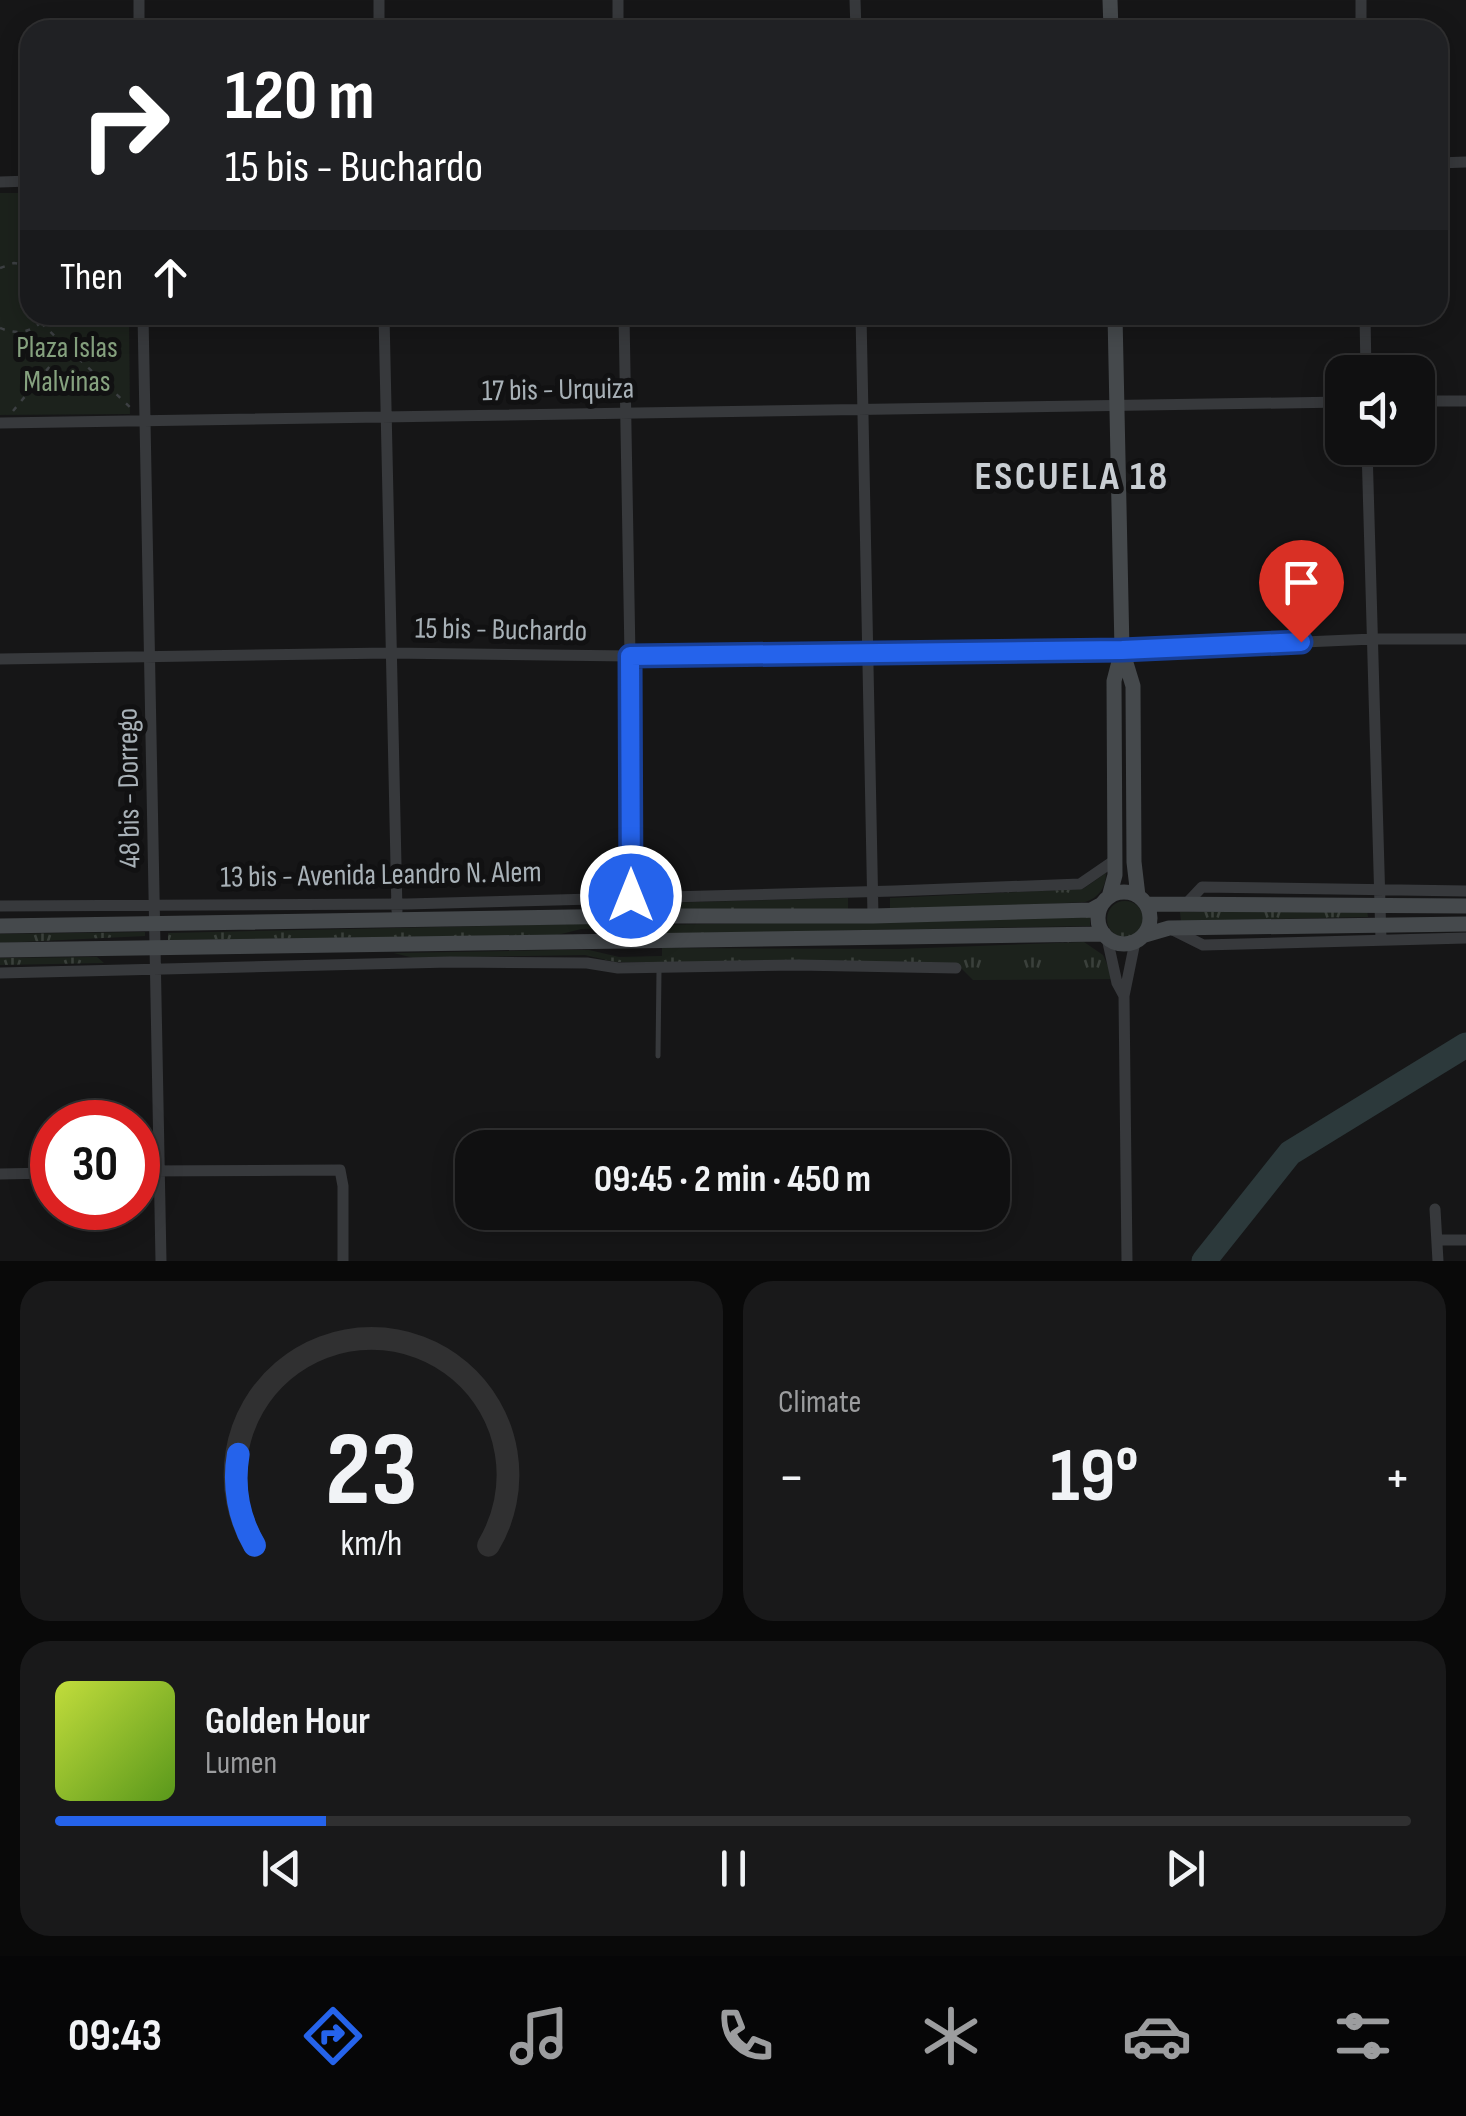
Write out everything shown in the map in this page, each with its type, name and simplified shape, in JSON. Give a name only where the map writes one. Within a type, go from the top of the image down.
[{"type":"main road","points":[[1114,325],[1122,650],[1133,686],[1134,862],[1150,920],[1140,938]]},
{"type":"main road","points":[[1122,650],[1114,681],[1115,860],[1098,922],[1106,936],[1116,943],[1169,928],[1381,934],[1466,924]]},
{"type":"main road","points":[[1106,900],[1125,892],[1142,900],[1186,904],[1380,897],[1466,906]]},
{"type":"main road","name":"13 bis - Avenida Leandro N. Alem","points":[[0,926],[873,916],[1090,910],[1106,900]]},
{"type":"main road","points":[[0,950],[1106,936]]},
{"type":"street","name":"48 bis - Dorrego","points":[[143,325],[159,1100]]},
{"type":"street","points":[[384,325],[397,922]]},
{"type":"street","points":[[624,325],[634,941]]},
{"type":"street","points":[[861,325],[873,916]]},
{"type":"street","points":[[1365,325],[1366,355]]},
{"type":"street","points":[[1435,402],[1466,401]]},
{"type":"street","name":"17 bis - Urquiza","points":[[2,422],[1325,402]]},
{"type":"street","points":[[1368,465],[1381,934],[1466,938]]},
{"type":"street","name":"15 bis - Buchardo","points":[[0,659],[1122,650],[1466,639]]},
{"type":"street","name":"13 bis - Avenida Leandro N. Alem","points":[[0,906],[396,904],[1080,884],[1115,860]]},
{"type":"street","points":[[1380,897],[1466,891]]},
{"type":"street","points":[[1106,936],[1124,996]]},
{"type":"street","points":[[1127,1261],[1124,996],[1140,938]]},
{"type":"street","points":[[0,973],[450,962],[587,963],[618,968],[956,968]]},
{"type":"street","points":[[160,1170],[340,1170],[343,1261]]},
{"type":"street","points":[[0,1174],[30,1173]]},
{"type":"street","points":[[1435,1209],[1438,1261]]},
{"type":"street","name":"48 bis - Dorrego","points":[[160,1230],[160,1261]]},
{"type":"street","points":[[1437,1240],[1466,1240]]},
{"type":"lane","points":[[658,967],[658,1056]]},
{"type":"path","points":[[0,328],[24,332],[37,325]]},
{"type":"path","points":[[43,325],[144,420]]},
{"type":"path","points":[[2,422],[66,346]]},
{"type":"green space","name":"Plaza Islas Malvinas","points":[[0,193],[20,193],[20,325],[129,325],[130,414],[0,415]]},
{"type":"green space","points":[[1106,873],[1100,892],[1085,902],[890,911],[890,898],[1083,889]]},
{"type":"green space","points":[[848,898],[848,911],[659,911],[659,903]]},
{"type":"green space","points":[[1125,901],[1138,906],[1143,919],[1138,932],[1125,937],[1112,932],[1107,919],[1112,906]]},
{"type":"green space","points":[[1367,911],[1368,917],[1181,921],[1180,912]]},
{"type":"green space","points":[[1090,917],[1090,926],[650,934],[650,925]]},
{"type":"green space","points":[[620,923],[620,928],[581,929],[557,935],[168,940],[168,933]]},
{"type":"green space","points":[[145,932],[145,936],[0,943],[0,934]]},
{"type":"green space","points":[[1084,942],[1103,955],[1114,979],[973,980],[957,964],[615,962],[585,955],[414,958],[394,953],[589,950],[619,957],[662,956],[662,948],[900,949]]},
{"type":"green space","points":[[97,957],[104,963],[0,965],[0,958]]},
{"type":"waterway","points":[[1204,1261],[1290,1153],[1466,1045]]},
{"type":"district","name":"ESCUELA 18","points":[[1072,475]]},
{"type":"route","points":[[631,896],[630,656],[1122,650],[1301,642]]}]
